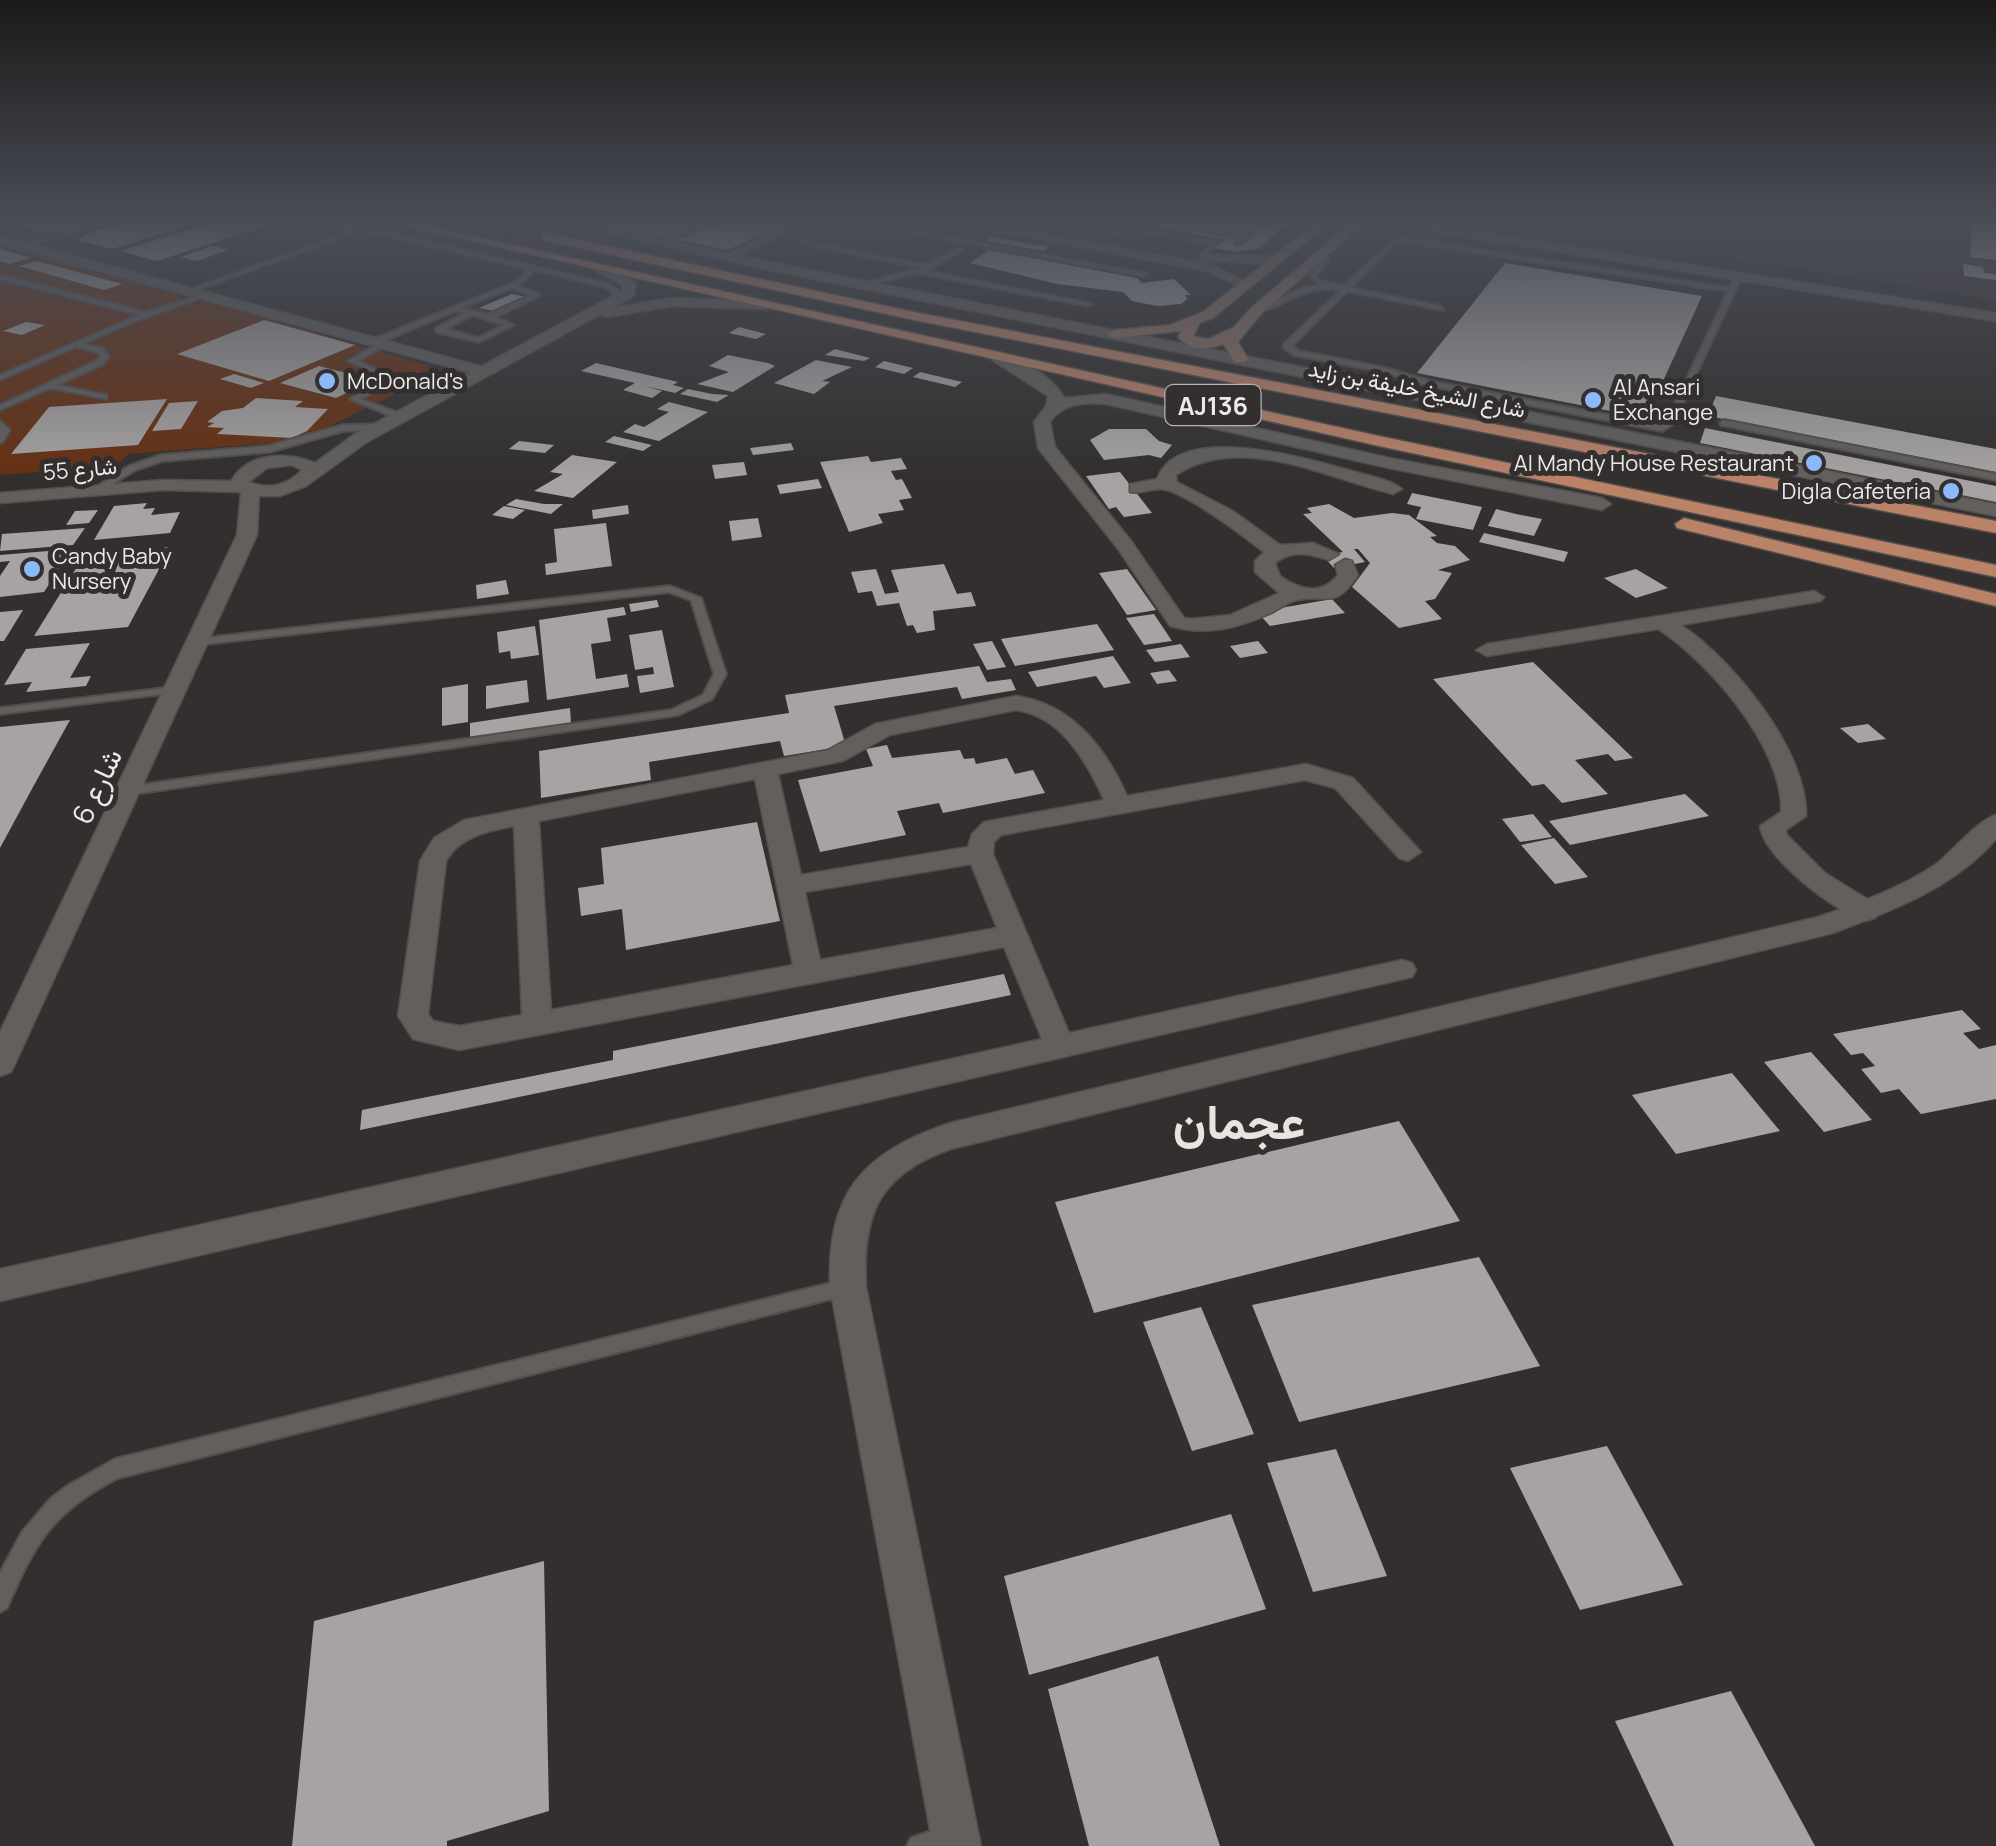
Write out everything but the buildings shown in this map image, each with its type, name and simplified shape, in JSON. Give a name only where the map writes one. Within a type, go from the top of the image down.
[{"type":"main road","name":"AJ136","points":[[780,308],[1996,572]]},
{"type":"main road","name":"شارع الشيخ خليفة بن زايد","points":[[877,308],[1996,527]]},
{"type":"main road","points":[[1114,334],[1158,332],[1194,322],[1213,308]]},
{"type":"main road","points":[[1240,360],[1230,347],[1238,331],[1259,308]]},
{"type":"main road","points":[[1010,314],[1049,339]]},
{"type":"main road","points":[[914,316],[969,334],[1095,362],[1996,546]]},
{"type":"main road","points":[[1194,322],[1186,337],[1198,344],[1213,344],[1238,331]]},
{"type":"main road","points":[[1350,380],[1380,404]]},
{"type":"main road","points":[[1379,441],[1602,504],[1996,600]]},
{"type":"main road","points":[[1711,469],[1762,463]]},
{"type":"street","points":[[251,308],[485,372]]},
{"type":"street","points":[[361,438],[604,308]]},
{"type":"street","points":[[577,324],[631,308]]},
{"type":"street","points":[[980,308],[1240,360],[1332,368],[1350,380],[1996,510]]},
{"type":"street","points":[[1936,308],[1996,318]]},
{"type":"street","points":[[997,357],[1049,386],[1056,395],[1042,421],[1046,448],[1125,546],[1177,622],[1200,626],[1264,608],[1295,593],[1333,592],[1347,580],[1337,560],[1298,547],[1276,551],[1265,561],[1265,572],[1275,584],[1295,593]]},
{"type":"street","points":[[1054,405],[1078,398],[1106,399],[1405,466],[1602,504]]},
{"type":"street","name":"شارع 55","points":[[0,498],[163,484],[257,466],[361,438]]},
{"type":"street","name":"شارع 6","points":[[0,1064],[247,534],[305,478],[361,438]]},
{"type":"street","points":[[1168,483],[1168,473],[1182,461],[1232,450],[1393,489]]},
{"type":"street","points":[[282,460],[302,462],[312,468],[305,478]]},
{"type":"street","points":[[246,489],[239,479],[257,466]]},
{"type":"street","name":"شارع 55","points":[[163,484],[274,490],[305,478]]},
{"type":"street","points":[[1136,488],[1168,483],[1226,515],[1276,551]]},
{"type":"street","name":"شارع 6","points":[[246,489],[247,534]]},
{"type":"street","points":[[1487,650],[1814,597]]},
{"type":"street","points":[[1662,622],[1713,661],[1785,769],[1796,810],[1793,816],[1774,826],[1772,832],[1778,845],[1816,879],[1865,910]]},
{"type":"street","points":[[1013,935],[446,1038],[424,1032],[412,1016],[436,852],[451,837],[474,826],[845,753],[868,734],[883,728],[1016,704],[1043,709],[1077,736],[1102,768],[1118,804]]},
{"type":"street","points":[[766,769],[809,972]]},
{"type":"street","points":[[1060,1047],[980,854],[980,840],[1002,824],[1293,773],[1319,773],[1353,790],[1408,852]]},
{"type":"street","points":[[526,814],[538,1023]]},
{"type":"street","points":[[956,1840],[848,1287],[847,1232],[856,1205],[885,1168],[926,1142],[1776,940],[1865,910],[1938,874],[1968,852],[1996,823]]},
{"type":"street","points":[[793,885],[980,854]]},
{"type":"street","points":[[0,1285],[1402,970]]},
{"type":"lane","points":[[124,308],[146,314]]},
{"type":"lane","points":[[0,378],[160,308]]},
{"type":"lane","points":[[488,318],[508,308]]},
{"type":"lane","points":[[1256,311],[1267,308]]},
{"type":"lane","points":[[1326,308],[1287,346],[1332,368],[1662,428],[1670,424],[1724,308]]},
{"type":"lane","points":[[401,416],[355,402],[356,397],[393,378],[352,361],[379,343],[454,309],[471,313],[510,325],[479,340],[439,330],[471,313]]},
{"type":"lane","points":[[0,408],[106,357],[100,350],[76,344]]},
{"type":"lane","points":[[50,386],[104,398]]},
{"type":"lane","points":[[1724,423],[1996,477]]},
{"type":"lane","points":[[0,424],[6,430],[0,440]]},
{"type":"lane","points":[[98,490],[132,468],[161,458],[269,449],[343,428],[381,427]]},
{"type":"lane","points":[[126,790],[674,713],[708,697],[720,674],[696,598],[670,589],[196,642]]},
{"type":"lane","points":[[0,711],[174,690]]},
{"type":"lane","points":[[0,1600],[20,1549],[34,1528],[72,1492],[115,1469],[848,1287]]},
{"type":"lane","points":[[918,1846],[956,1840]]},
{"type":"shaded area","points":[[0,308],[231,308],[430,366],[426,378],[300,441],[128,454],[117,465],[0,475]]},
{"type":"place","name":"McDonald's","points":[[327,381]]},
{"type":"place","name":"Al Ansari Exchange","points":[[1593,400]]},
{"type":"place","name":"Al Mandy House Restaurant","points":[[1814,463]]},
{"type":"place","name":"Digla Cafeteria","points":[[1951,491]]},
{"type":"place","name":"Candy Baby Nursery","points":[[32,569]]},
{"type":"district","name":"عجمان","points":[[1239,1120]]}]
